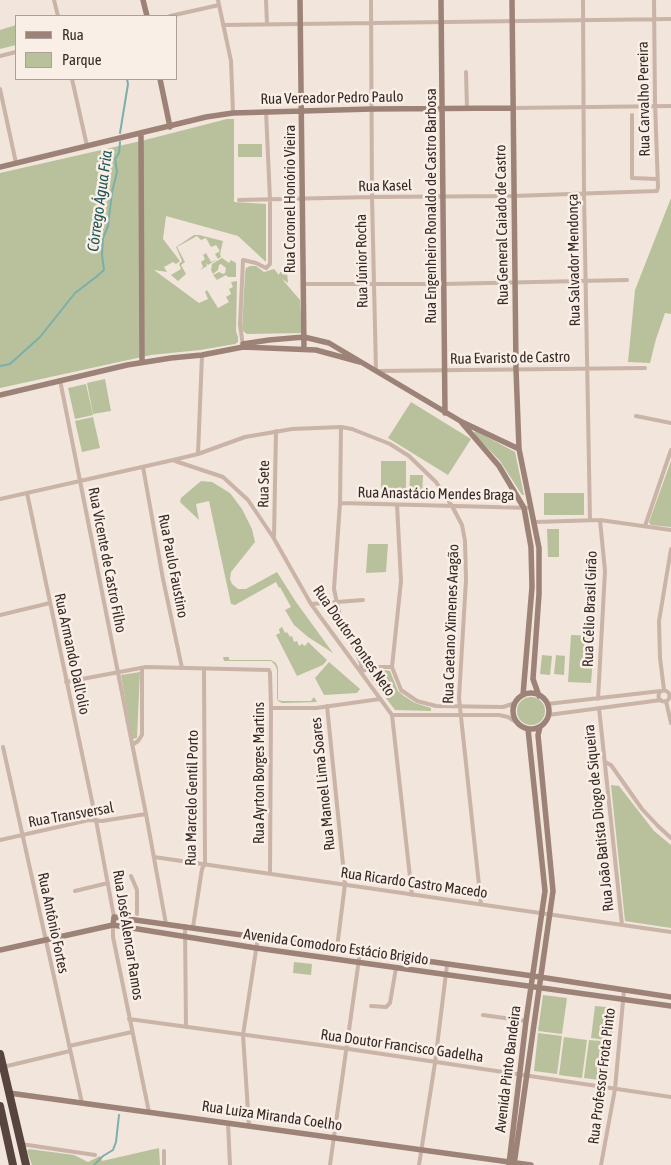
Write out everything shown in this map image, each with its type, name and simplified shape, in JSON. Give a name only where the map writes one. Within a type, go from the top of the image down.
[{"type":"highway","points":[[0,1054],[26,1165]]},
{"type":"highway","points":[[0,1106],[13,1165]]},
{"type":"main road","points":[[143,0],[147,15]]},
{"type":"main road","name":"Rua Coronel Honório Vieira","points":[[300,0],[304,349]]},
{"type":"main road","name":"Rua Engenheiro Ronaldo de Castro Barbosa","points":[[441,0],[444,109],[443,197],[446,412]]},
{"type":"main road","name":"Rua General Caiado de Castro","points":[[512,0],[513,196],[519,449],[539,548],[540,569],[533,679],[539,696]]},
{"type":"main road","points":[[160,80],[170,126]]},
{"type":"main road","name":"Rua Vereador Pedro Paulo","points":[[0,167],[206,117],[233,113],[372,109],[513,108]]},
{"type":"main road","points":[[141,133],[142,362]]},
{"type":"main road","points":[[0,395],[142,362],[202,355],[269,340],[304,337],[328,342],[462,422],[519,449]]},
{"type":"main road","points":[[242,346],[304,349],[330,353],[360,362]]},
{"type":"main road","points":[[462,422],[499,466],[524,508],[531,547],[532,587],[523,695]]},
{"type":"main road","points":[[531,569],[540,569]]},
{"type":"main road","points":[[527,644],[536,645]]},
{"type":"main road","points":[[532,693],[539,696],[547,704],[548,715],[545,722],[540,727],[528,729],[521,727],[516,722],[512,713],[515,703],[523,695],[532,693]]},
{"type":"main road","name":"Avenida Pinto Bandeira","points":[[523,1075],[540,988],[553,891],[538,735],[540,727]]},
{"type":"main road","name":"Avenida Pinto Bandeira","points":[[512,1164],[523,1075],[526,1021],[544,891],[528,729]]},
{"type":"main road","points":[[536,804],[544,804]]},
{"type":"main road","points":[[543,870],[551,869]]},
{"type":"main road","name":"Avenida Comodoro Estácio Brigido","points":[[114,917],[136,916],[166,924],[671,997]]},
{"type":"main road","name":"Rua José Alencar Ramos","points":[[113,925],[114,917]]},
{"type":"main road","name":"Avenida Comodoro Estácio Brigido","points":[[0,950],[113,925],[256,948],[671,1006]]},
{"type":"main road","name":"Rua Luiza Miranda Coelho","points":[[9,1093],[530,1165]]},
{"type":"street","points":[[54,0],[58,15]]},
{"type":"street","points":[[266,0],[266,24]]},
{"type":"street","name":"Rua Júnior Rocha","points":[[371,0],[372,197],[376,372]]},
{"type":"street","name":"Rua Salvador Mendonça","points":[[583,0],[585,280],[590,520]]},
{"type":"street","name":"Rua Carvalho Pereira","points":[[651,192],[658,189],[654,0]]},
{"type":"street","points":[[174,15],[218,3],[231,61],[233,113]]},
{"type":"street","points":[[223,25],[583,21],[671,18]]},
{"type":"street","points":[[0,56],[15,52]]},
{"type":"street","points":[[466,72],[467,109]]},
{"type":"street","points":[[72,80],[87,146]]},
{"type":"street","points":[[0,89],[16,163]]},
{"type":"street","name":"Rua Vereador Pedro Paulo","points":[[513,108],[671,106]]},
{"type":"street","points":[[242,346],[240,325],[243,260],[266,268],[270,264],[270,200],[266,111]]},
{"type":"street","points":[[632,115],[632,178],[657,179]]},
{"type":"street","name":"Rua Kasel","points":[[239,200],[651,192]]},
{"type":"street","points":[[303,284],[444,284],[627,280]]},
{"type":"street","points":[[198,454],[202,355]]},
{"type":"street","name":"Rua Evaristo de Castro","points":[[376,372],[645,368]]},
{"type":"street","name":"Rua Vicente de Castro Filho","points":[[60,380],[166,924]]},
{"type":"street","points":[[636,416],[671,423]]},
{"type":"street","points":[[341,427],[340,503],[334,577],[336,602],[348,636],[361,663],[361,671],[380,667],[392,667]]},
{"type":"street","name":"Rua Caetano Ximenes Aragão","points":[[0,499],[174,460],[198,454],[245,437],[276,431],[341,427],[363,432],[390,444],[410,456],[436,482],[452,506],[463,532],[466,562],[459,707],[481,904]]},
{"type":"street","name":"Rua Sete","points":[[274,537],[276,431]]},
{"type":"street","points":[[645,526],[671,450]]},
{"type":"street","name":"Rua Doutor Pontes Neto","points":[[174,460],[216,473],[232,483],[248,500],[274,537],[311,604],[392,715],[412,895]]},
{"type":"street","name":"Rua Paulo Faustino","points":[[143,467],[182,668]]},
{"type":"street","name":"Rua Armando Dall'olio","points":[[27,493],[96,820]]},
{"type":"street","name":"Rua Anastácio Mendes Braga","points":[[340,503],[531,508]]},
{"type":"street","points":[[397,505],[401,581],[392,667],[402,690],[417,701],[436,706],[503,707],[515,703]]},
{"type":"street","points":[[535,522],[600,520],[671,530]]},
{"type":"street","name":"Rua Célio Brasil Girão","points":[[598,699],[605,571],[600,520]]},
{"type":"street","points":[[671,549],[659,621],[662,691],[659,695],[664,701],[671,723]]},
{"type":"street","points":[[311,604],[363,600]]},
{"type":"street","points":[[0,615],[50,603]]},
{"type":"street","points":[[132,744],[138,741],[142,735],[142,668]]},
{"type":"street","points":[[66,682],[142,668],[204,669]]},
{"type":"street","name":"Rua Ayrton Borges Martins","points":[[204,669],[265,669],[269,670],[270,673],[270,873]]},
{"type":"street","name":"Rua Marcelo Gentil Porto","points":[[193,927],[204,864],[204,669]]},
{"type":"street","points":[[547,704],[662,691],[668,692],[670,696],[664,701],[548,715]]},
{"type":"street","points":[[613,697],[614,706]]},
{"type":"street","points":[[271,708],[316,708],[380,698]]},
{"type":"street","points":[[576,701],[578,711]]},
{"type":"street","name":"Rua Manoel Lima Soares","points":[[327,706],[345,884],[337,948]]},
{"type":"street","points":[[436,706],[436,714]]},
{"type":"street","name":"Rua João Batista Diogo de Siqueira","points":[[599,708],[622,924]]},
{"type":"street","points":[[392,715],[499,715],[508,717],[516,722]]},
{"type":"street","name":"Rua Antônio Fortes","points":[[3,747],[82,1103]]},
{"type":"street","points":[[605,762],[611,765],[642,809],[671,838]]},
{"type":"street","name":"Rua Transversal","points":[[0,840],[89,820],[146,814]]},
{"type":"street","name":"Rua José Alencar Ramos","points":[[96,820],[114,917]]},
{"type":"street","name":"Rua Ricardo Castro Macedo","points":[[154,857],[671,932]]},
{"type":"street","points":[[131,876],[137,890],[136,916]]},
{"type":"street","points":[[75,891],[108,884]]},
{"type":"street","name":"Rua José Alencar Ramos","points":[[113,925],[113,938],[149,1112]]},
{"type":"street","points":[[186,926],[186,1027]]},
{"type":"street","points":[[249,1126],[243,1035],[258,937]]},
{"type":"street","points":[[330,1165],[360,952]]},
{"type":"street","points":[[419,1165],[435,1063],[447,965]]},
{"type":"street","points":[[371,1006],[386,1007],[390,1003],[396,968]]},
{"type":"street","name":"Rua Professor Frota Pinto","points":[[601,1165],[614,1089],[624,990]]},
{"type":"street","points":[[483,1015],[526,1021]]},
{"type":"street","name":"Rua Doutor Francisco Gadelha","points":[[129,1019],[671,1097]]},
{"type":"street","points":[[3,1067],[132,1032]]},
{"type":"street","points":[[228,1123],[230,1165]]},
{"type":"street","points":[[21,1144],[95,1155]]},
{"type":"street","points":[[164,1151],[164,1165]]},
{"type":"green space","points":[[15,25],[15,45],[0,49],[0,30]]},
{"type":"green space","points":[[227,119],[234,119],[234,202],[266,204],[266,262],[238,236],[166,216],[163,239],[180,261],[176,264],[173,262],[164,267],[167,272],[154,270],[199,303],[208,299],[205,292],[207,290],[218,308],[229,302],[226,297],[231,294],[229,289],[233,287],[231,282],[237,281],[236,331],[238,342],[200,350],[151,355],[0,388],[0,173]]},
{"type":"green space","points":[[238,144],[262,144],[262,157],[238,157]]},
{"type":"green space","points":[[671,198],[671,314],[665,313],[650,363],[628,362],[635,290]]},
{"type":"green space","points":[[194,235],[223,241],[221,257],[218,259],[215,254],[220,251],[216,245],[211,247],[206,238],[201,240],[197,236],[177,247],[185,262],[181,265],[186,274],[178,281],[171,275],[181,269],[179,264],[182,261],[176,247]]},
{"type":"green space","points":[[206,253],[211,262],[217,259],[208,265],[206,263],[207,266],[200,270],[203,267],[201,262],[205,259],[203,255]]},
{"type":"green space","points":[[222,258],[229,263],[231,260],[236,263],[236,277],[228,277],[226,275],[217,280],[213,275],[219,272],[225,273],[226,268],[221,264],[213,274],[211,270],[212,264]]},
{"type":"green space","points":[[256,266],[264,272],[274,269],[279,275],[280,272],[287,272],[288,283],[282,279],[300,300],[302,333],[247,334],[244,332],[242,329],[245,273],[246,268]]},
{"type":"green space","points":[[105,379],[111,411],[93,414],[87,383]]},
{"type":"green space","points":[[86,384],[93,415],[75,419],[68,388]]},
{"type":"green space","points":[[411,402],[471,439],[448,475],[388,438]]},
{"type":"green space","points":[[93,417],[100,448],[82,452],[75,421]]},
{"type":"green space","points":[[476,431],[515,452],[524,495],[522,495],[500,461],[476,436],[474,432]]},
{"type":"green space","points":[[381,461],[406,461],[406,497],[381,497]]},
{"type":"green space","points":[[671,461],[671,527],[651,525],[649,522]]},
{"type":"green space","points":[[410,475],[423,475],[422,498],[409,498]]},
{"type":"green space","points":[[201,481],[212,482],[230,493],[242,509],[252,529],[255,542],[231,572],[230,579],[232,584],[238,589],[246,589],[277,572],[333,653],[308,637],[294,625],[285,610],[291,607],[276,582],[235,605],[231,604],[209,501],[196,504],[199,520],[180,502],[181,498]]},
{"type":"green space","points":[[544,493],[584,493],[584,515],[544,515]]},
{"type":"green space","points":[[547,529],[559,529],[559,557],[548,557]]},
{"type":"green space","points":[[368,544],[388,544],[386,572],[366,573]]},
{"type":"green space","points":[[282,627],[285,633],[287,632],[290,637],[292,636],[294,642],[297,641],[299,646],[302,644],[305,646],[308,642],[327,660],[323,665],[297,676],[276,635],[280,633],[279,629]]},
{"type":"green space","points":[[571,635],[595,636],[591,683],[568,682]]},
{"type":"green space","points":[[542,655],[552,656],[550,675],[540,674]]},
{"type":"green space","points":[[556,655],[565,656],[564,675],[554,674]]},
{"type":"green space","points":[[223,657],[229,657],[229,660],[271,660],[276,663],[278,668],[278,700],[311,701],[314,697],[317,702],[282,703],[278,701],[277,670],[271,661],[224,661]]},
{"type":"green space","points":[[329,662],[360,689],[357,693],[324,695],[315,678]]},
{"type":"green space","points":[[390,671],[398,691],[415,703],[431,708],[431,711],[395,710],[370,677],[373,672]]},
{"type":"green space","points":[[140,672],[137,738],[132,739],[121,675]]},
{"type":"green space","points":[[531,697],[541,701],[545,711],[541,721],[531,725],[521,721],[517,711],[521,701]]},
{"type":"green space","points":[[611,785],[619,786],[654,831],[671,845],[671,928],[625,921]]},
{"type":"green space","points":[[294,962],[312,964],[311,975],[293,973]]},
{"type":"green space","points":[[543,995],[567,998],[562,1034],[538,1031]]},
{"type":"green space","points":[[595,1006],[616,1008],[612,1041],[591,1038]]},
{"type":"green space","points":[[538,1033],[562,1036],[557,1074],[534,1071]]},
{"type":"green space","points":[[564,1037],[587,1040],[582,1078],[559,1075]]},
{"type":"green space","points":[[589,1040],[612,1042],[607,1081],[584,1078]]},
{"type":"green space","points":[[159,1148],[160,1165],[32,1165],[27,1151],[29,1149],[74,1155],[88,1162],[100,1156],[102,1161]]},
{"type":"waterway","name":"Córrego Água Fria","points":[[120,133],[127,80]]},
{"type":"waterway","name":"Córrego Água Fria","points":[[0,366],[10,364],[40,337],[75,293],[104,270],[102,255],[103,238],[108,226],[112,192],[117,172],[115,159],[119,153],[120,142]]},
{"type":"waterway","points":[[94,1165],[113,1150],[116,1142],[119,1115]]}]
